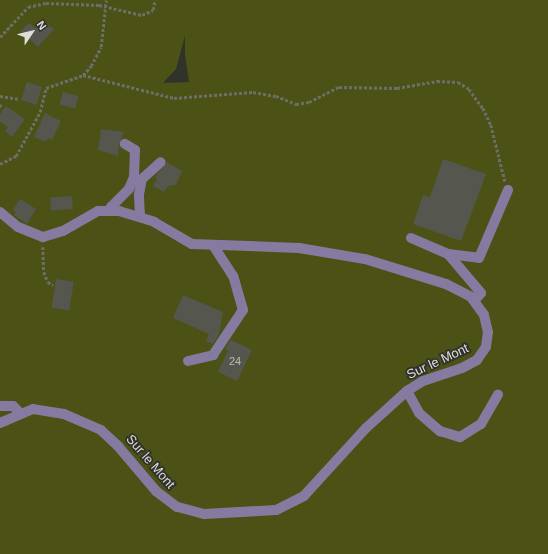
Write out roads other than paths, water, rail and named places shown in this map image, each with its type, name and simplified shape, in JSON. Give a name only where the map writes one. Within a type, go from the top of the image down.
[{"type":"street","points":[[111,210],[111,207],[129,189],[134,177],[135,150],[130,145],[125,144]]},
{"type":"street","points":[[140,216],[139,194],[142,179],[148,171],[161,162]]},
{"type":"street","points":[[411,238],[448,254],[479,258],[508,190]]},
{"type":"street","points":[[0,212],[18,227],[43,237],[63,231],[90,214],[111,210],[140,216],[188,243],[214,247],[272,247],[340,254],[446,284],[475,300],[481,293],[448,254]]},
{"type":"street","points":[[188,361],[213,355],[243,310],[233,276],[214,247]]},
{"type":"street","name":"Sur le Mont","points":[[0,423],[20,413],[33,409],[47,410],[94,426],[118,446],[159,494],[177,507],[204,514],[259,512],[281,508],[304,496],[366,428],[407,391],[423,381],[471,364],[484,352],[488,332],[486,323],[475,300]]},
{"type":"street","points":[[407,391],[419,413],[440,431],[460,437],[481,424],[498,394]]},
{"type":"street","points":[[0,406],[13,406],[20,413]]}]
